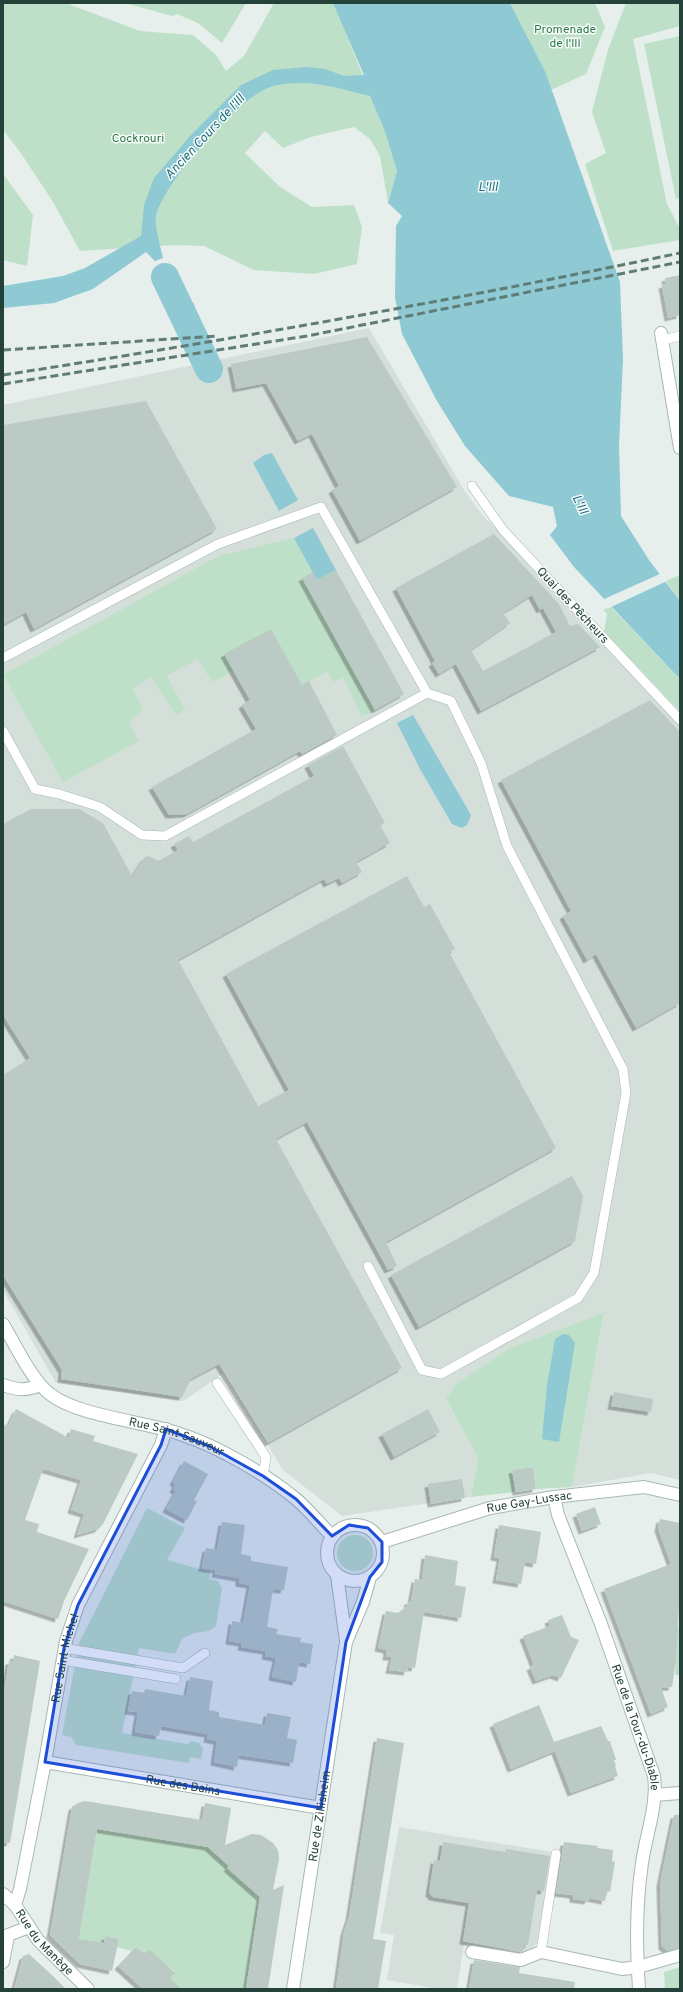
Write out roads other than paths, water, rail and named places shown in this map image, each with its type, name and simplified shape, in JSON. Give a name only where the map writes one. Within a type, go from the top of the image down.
[{"type":"street","points":[[662,337],[680,448]]},
{"type":"street","name":"Rue Saint-Sauveur","points":[[3,1324],[40,1385],[50,1395],[68,1404],[166,1429],[209,1446],[263,1476],[296,1499],[332,1536]]},
{"type":"street","points":[[3,1385],[17,1390],[29,1390],[40,1385]]},
{"type":"street","name":"Rue Saint-Michel","points":[[15,1905],[20,1889],[45,1762],[63,1654],[78,1605],[161,1445],[166,1429]]},
{"type":"street","name":"Rue Gay-Lussac","points":[[382,1542],[490,1508],[554,1497],[644,1487],[680,1495]]},
{"type":"street","name":"Rue de la Tour-du-Diable","points":[[554,1497],[558,1515],[601,1624],[651,1764],[656,1785],[638,1896],[639,1989]]},
{"type":"street","points":[[349,1525],[359,1525],[368,1528],[376,1534],[382,1542],[384,1552],[382,1562],[378,1571],[370,1578],[353,1582],[337,1575],[330,1567],[326,1556],[327,1545],[332,1536],[340,1529],[349,1525]]},
{"type":"street","name":"Rue de Zillisheim","points":[[337,1575],[346,1642]]},
{"type":"street","name":"Rue de Zillisheim","points":[[293,1989],[346,1642],[363,1602],[370,1578]]},
{"type":"street","name":"Rue des Bains","points":[[45,1762],[321,1808]]},
{"type":"street","points":[[655,1795],[680,1793]]},
{"type":"street","name":"Rue du Manège","points":[[3,1894],[15,1905],[38,1940],[88,1989]]},
{"type":"street","points":[[3,1962],[5,1937],[29,1927]]},
{"type":"street","points":[[472,1952],[521,1960],[541,1952],[622,1969],[638,1967],[680,1955]]},
{"type":"lane","points":[[662,337],[680,336]]},
{"type":"lane","name":"Quai des Pêcheurs","points":[[472,486],[503,530],[680,720]]},
{"type":"lane","points":[[3,658],[218,544],[321,507],[427,693],[451,701],[481,763],[507,846],[623,1069],[626,1093],[594,1273],[578,1298],[441,1374],[422,1370],[368,1266]]},
{"type":"lane","points":[[3,731],[35,789],[59,794],[100,807],[142,835],[164,836],[427,693]]},
{"type":"lane","points":[[217,1383],[266,1457],[263,1476]]},
{"type":"lane","points":[[63,1654],[183,1668],[205,1653]]},
{"type":"lane","points":[[63,1654],[176,1679]]},
{"type":"lane","points":[[541,1952],[556,1854]]},
{"type":"water","name":"L'Ill","points":[[333,3],[510,3],[545,71],[620,282],[623,359],[619,446],[621,516],[649,560],[680,601],[680,679],[574,567],[550,535],[557,526],[553,507],[509,496],[465,446],[437,401],[402,334],[395,298],[396,226],[402,216],[388,203],[397,171],[384,129],[370,96],[334,87],[299,83],[274,86],[260,92],[243,104],[224,121],[188,162],[173,182],[162,201],[156,216],[157,231],[163,258],[155,261],[146,252],[93,289],[54,303],[3,308],[3,286],[63,276],[85,268],[141,236],[144,205],[154,178],[191,135],[241,85],[273,70],[306,67],[325,69],[344,76],[364,75]]},
{"type":"water","points":[[168,275],[194,304],[199,323],[182,327],[162,279]]},
{"type":"water","points":[[272,453],[298,500],[279,511],[253,463],[264,455]]},
{"type":"water","points":[[313,528],[336,570],[317,580],[294,538]]},
{"type":"water","points":[[413,715],[471,815],[467,825],[462,828],[452,824],[420,769],[397,723]]},
{"type":"water","points":[[563,1334],[569,1335],[575,1343],[559,1442],[542,1439],[547,1385],[555,1339]]},
{"type":"waterway","name":"Ancien Cours de l'Ill","points":[[165,277],[209,369]]},
{"type":"railway","points":[[3,375],[173,348],[342,318],[511,287],[680,253]]},
{"type":"railway","points":[[3,384],[307,336],[680,262]]},
{"type":"railway","points":[[3,350],[217,336]]},
{"type":"park label","name":"Promenade de l'lll","points":[[565,36]]},
{"type":"park label","name":"Cockrouri","points":[[138,138]]}]
